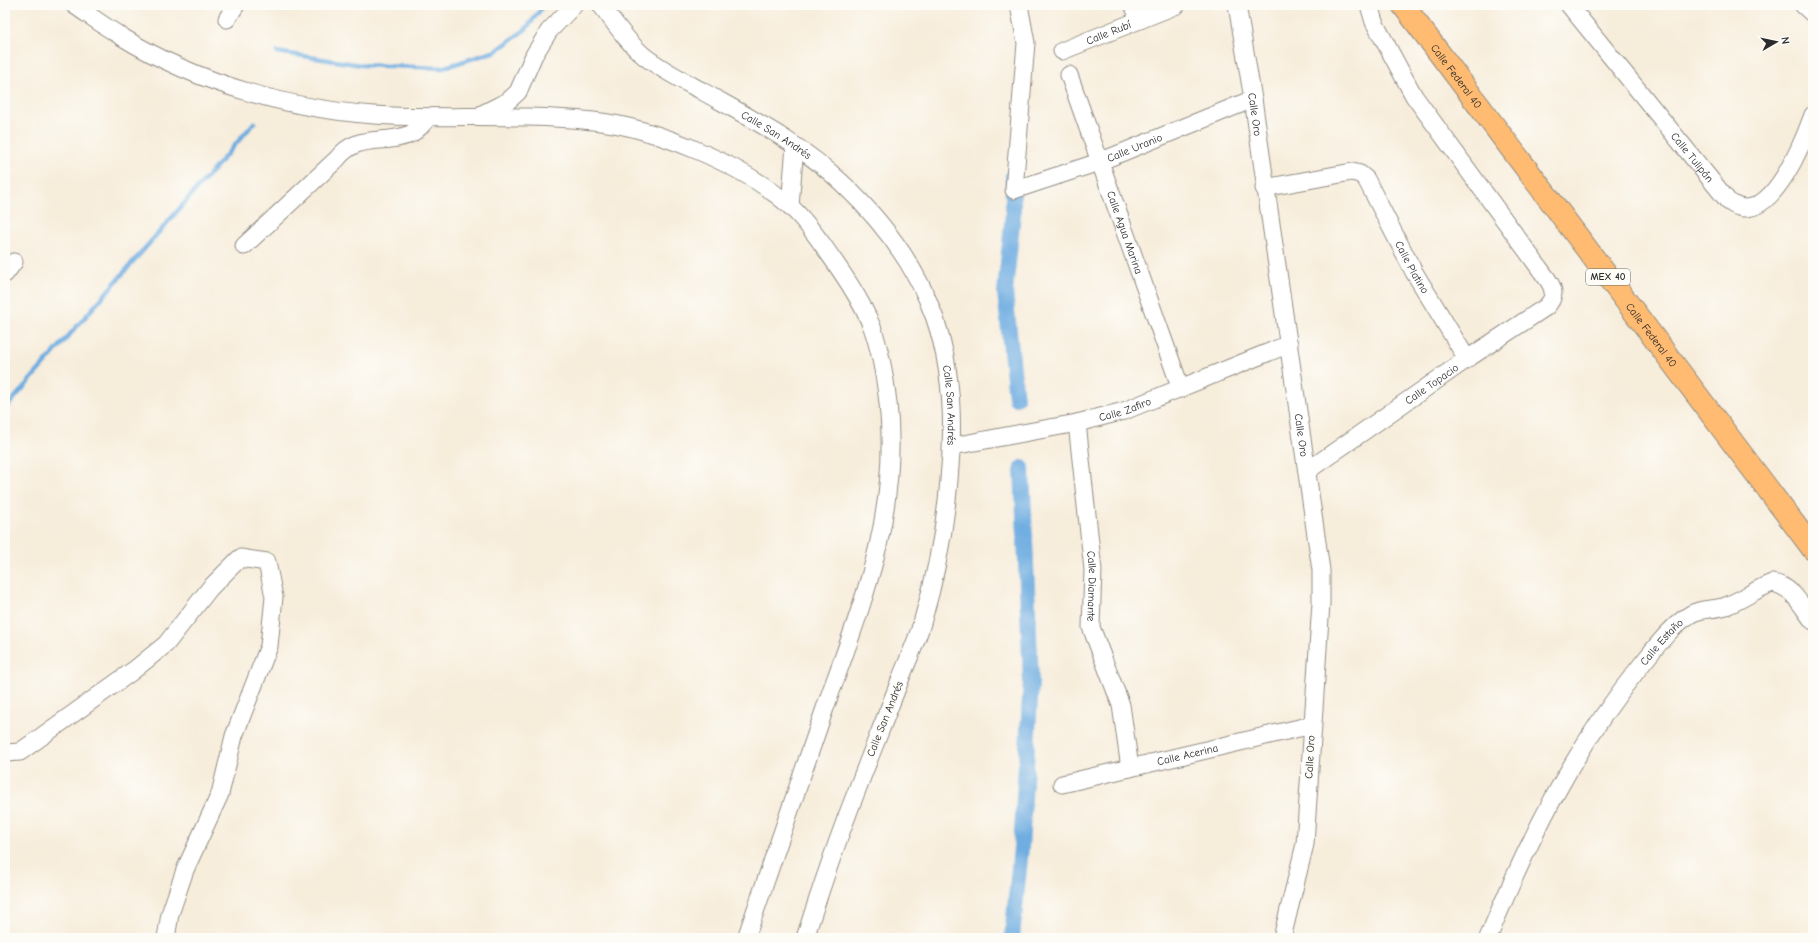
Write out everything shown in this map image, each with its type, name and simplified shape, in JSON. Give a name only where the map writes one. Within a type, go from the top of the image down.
[{"type":"main road","name":"Calle Federal 40","points":[[1403,5],[1813,549]]},
{"type":"street","points":[[74,5],[121,36],[158,57],[232,87],[281,101],[340,112],[429,117],[478,115],[593,121],[645,131],[713,158],[754,180],[790,206],[813,232],[836,264],[872,327],[884,372],[891,456],[888,495],[874,565],[746,938]]},
{"type":"street","points":[[478,115],[508,101],[518,92],[534,55],[549,31],[574,5]]},
{"type":"street","name":"Calle San Andrés","points":[[601,5],[624,36],[643,55],[661,68],[760,123],[795,146],[841,182],[867,208],[890,235],[911,266],[936,321],[946,354],[951,390],[953,446],[946,513],[936,572],[922,626],[855,794],[805,938]]},
{"type":"street","name":"Calle Uranio","points":[[1019,5],[1026,44],[1014,190],[1099,162],[1253,99]]},
{"type":"street","name":"Calle Rubí","points":[[1062,51],[1136,13],[1178,5]]},
{"type":"street","name":"Calle Oro","points":[[1237,5],[1253,99],[1264,188],[1289,344],[1306,471],[1318,537],[1321,570],[1321,603],[1305,844],[1301,868],[1282,938]]},
{"type":"street","name":"Calle Topacio","points":[[1306,471],[1467,359],[1546,307],[1551,302],[1553,296],[1552,287],[1548,280],[1414,96],[1374,22],[1369,5]]},
{"type":"street","name":"Calle Tulipán","points":[[1569,5],[1728,201],[1739,207],[1753,206],[1763,202],[1776,189],[1788,172],[1808,131],[1813,115]]},
{"type":"street","points":[[1803,5],[1813,14]]},
{"type":"street","name":"Calle Agua Marina","points":[[1069,75],[1181,389]]},
{"type":"street","points":[[244,246],[337,159],[344,150],[363,142],[408,135],[418,130],[429,117]]},
{"type":"street","points":[[790,206],[795,146]]},
{"type":"street","name":"Calle Platino","points":[[1264,188],[1352,172],[1360,174],[1366,179],[1414,272],[1467,359]]},
{"type":"street","name":"Calle Zafiro","points":[[953,446],[1077,423],[1124,411],[1289,344]]},
{"type":"street","name":"Calle Diamante","points":[[1077,423],[1093,570],[1091,627],[1121,705],[1130,768]]},
{"type":"street","points":[[5,753],[20,752],[156,653],[166,644],[210,588],[240,558],[267,562],[274,597],[269,646],[234,736],[220,794],[185,870],[170,914],[166,938]]},
{"type":"street","name":"Calle Estaño","points":[[1488,938],[1553,799],[1580,750],[1637,670],[1663,638],[1690,614],[1701,610],[1726,606],[1768,584],[1780,584],[1786,587],[1813,620]]},
{"type":"street","name":"Calle Acerina","points":[[1062,784],[1312,725]]},
{"type":"waterway","points":[[277,52],[361,65],[442,68],[496,51],[526,29],[544,5]]},
{"type":"waterway","points":[[5,409],[254,123]]},
{"type":"waterway","points":[[1013,177],[1013,214],[1005,292],[1016,398]]},
{"type":"waterway","points":[[1012,938],[1021,848],[1031,682],[1022,468]]}]
